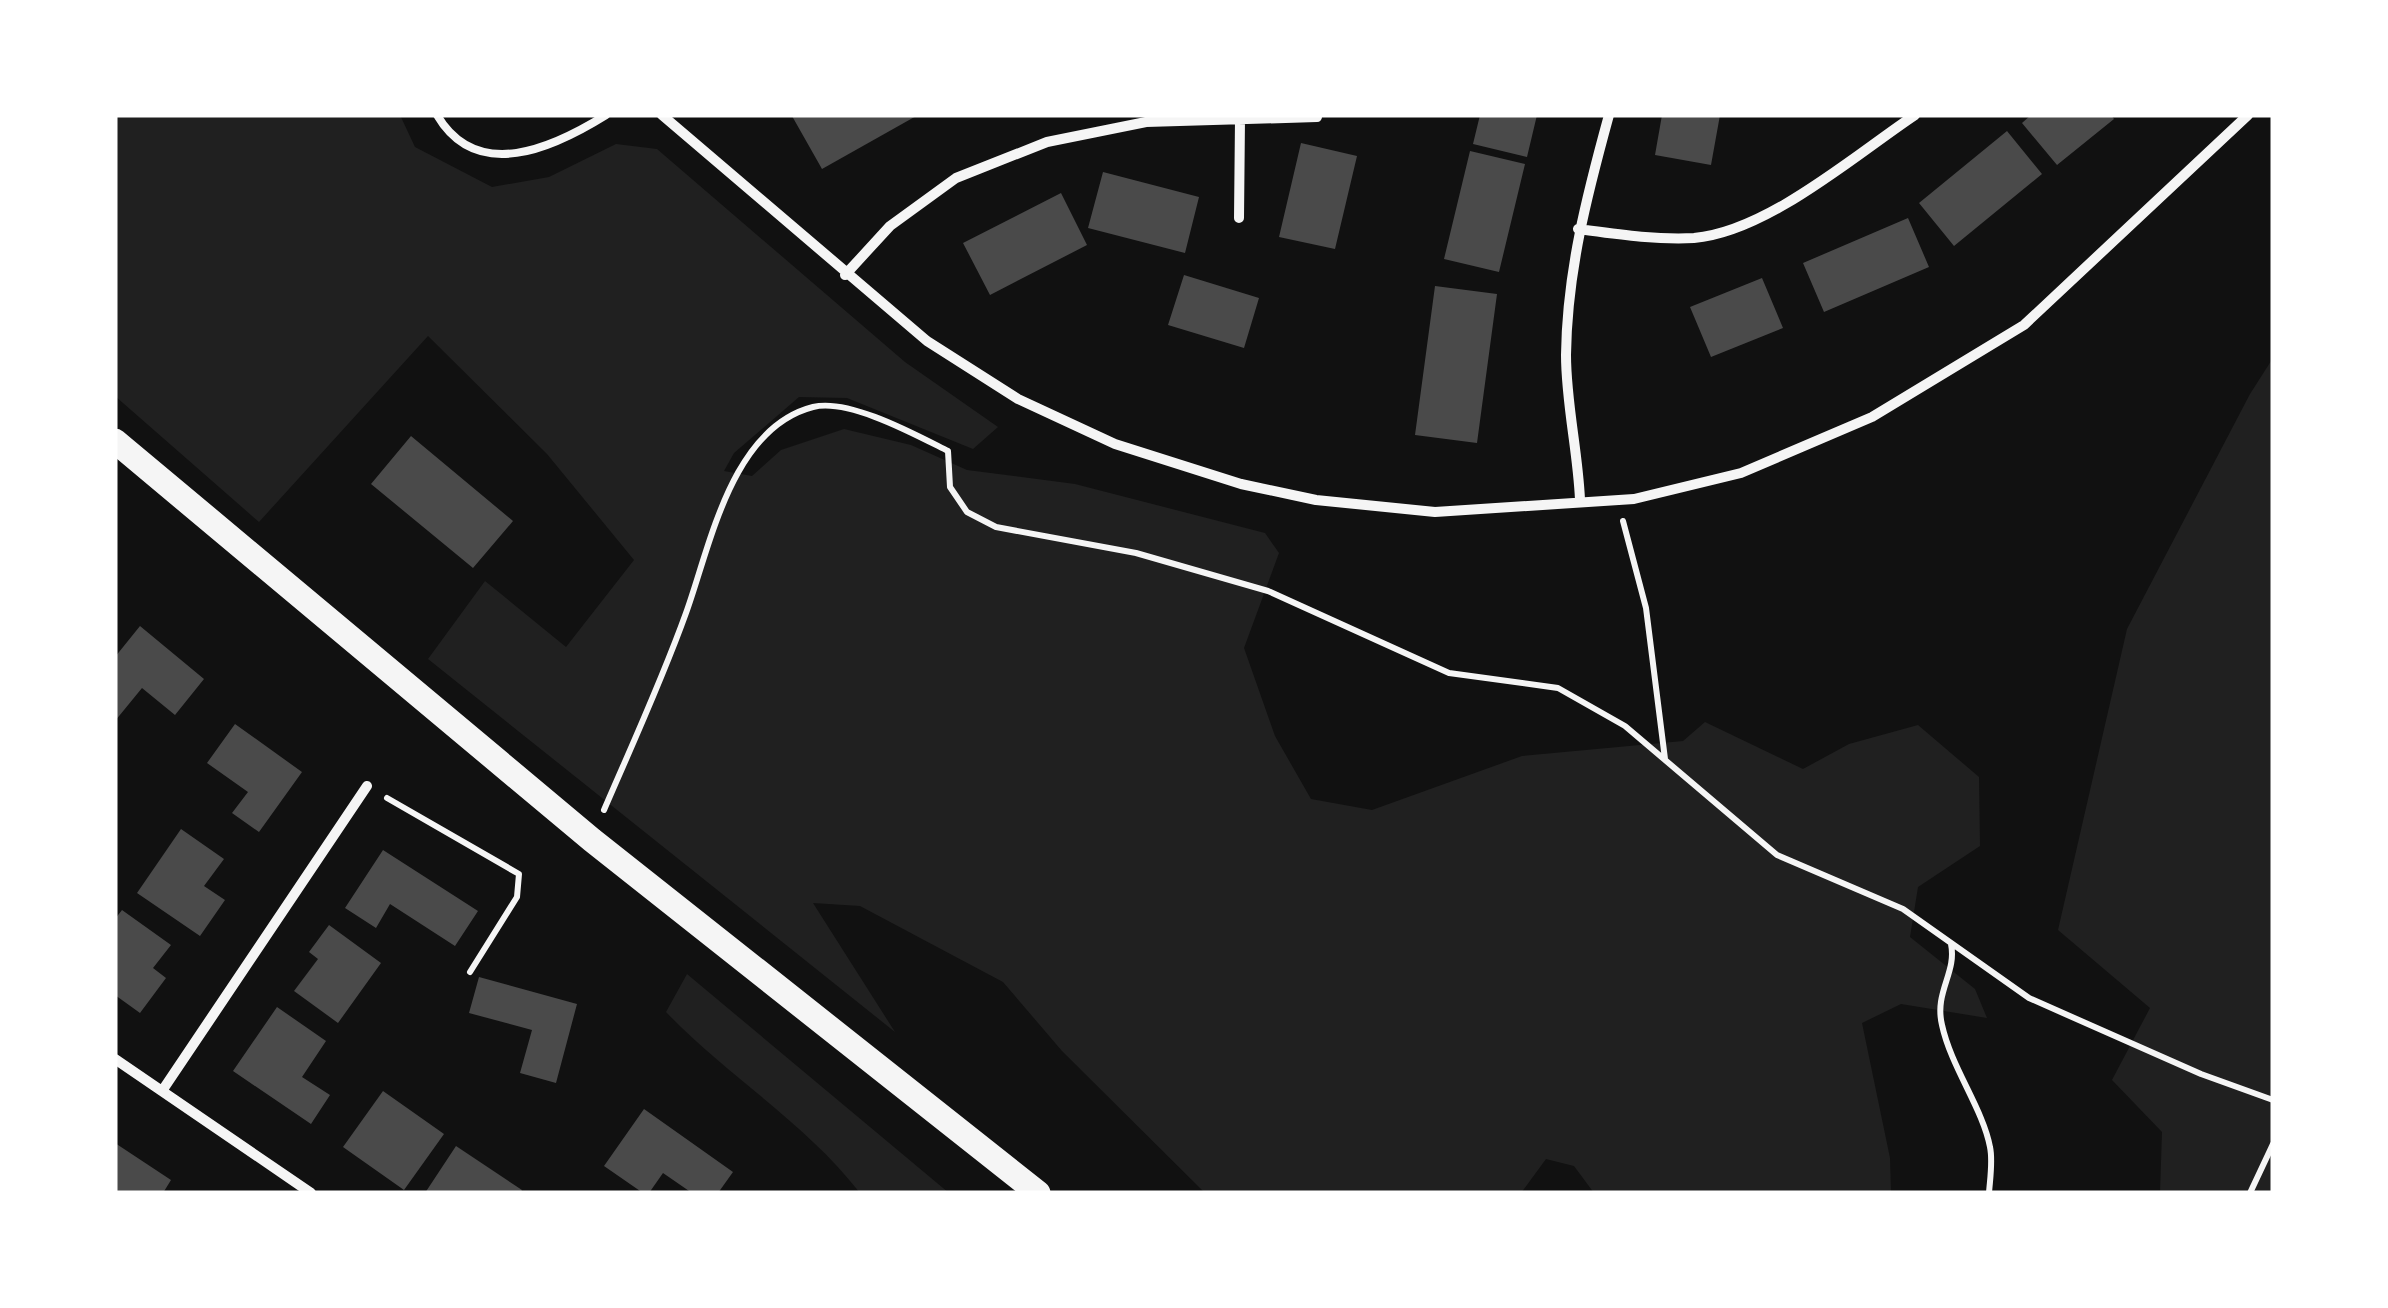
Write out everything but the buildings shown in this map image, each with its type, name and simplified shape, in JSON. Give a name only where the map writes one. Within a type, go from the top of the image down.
[{"type":"main road","points":[[115,441],[592,840],[1038,1193]]},
{"type":"street","points":[[662,115],[927,341],[1018,399],[1115,444],[1241,484],[1316,500],[1435,512],[1616,499],[1741,474],[1872,417],[2024,324],[2248,115]]},
{"type":"street","points":[[1580,500],[1566,360],[1568,292],[1578,229],[1609,115]]},
{"type":"street","points":[[1578,229],[1637,237],[1697,238],[1761,218],[1915,115]]},
{"type":"street","points":[[845,275],[890,226],[956,178],[1029,149],[1146,122],[1317,117]]},
{"type":"street","points":[[1239,218],[1240,119]]},
{"type":"street","points":[[162,1092],[367,786]]},
{"type":"street","points":[[115,1060],[311,1193]]},
{"type":"lane","points":[[437,115],[448,135],[486,155],[570,138],[606,115]]},
{"type":"path","points":[[592,840],[687,612],[705,548],[732,483],[754,450],[782,422],[813,406],[843,408],[948,451],[950,487],[967,512],[996,527],[1136,553],[1268,592],[1449,673],[1558,688],[1625,726],[1777,855],[1902,908],[2030,998],[2201,1074],[2273,1100]]},
{"type":"path","points":[[1616,499],[1646,608],[1666,761]]},
{"type":"path","points":[[367,786],[519,874],[517,897],[470,972]]},
{"type":"path","points":[[1951,942],[1954,962],[1940,988],[1941,1022],[1957,1073],[1990,1146],[1989,1193]]},
{"type":"path","points":[[2250,1193],[2273,1144]]},
{"type":"shaded area","points":[[115,115],[400,115],[415,147],[492,187],[549,177],[616,144],[657,149],[905,362],[998,427],[973,449],[847,398],[799,397],[734,453],[724,471],[752,476],[781,450],[844,429],[911,445],[967,470],[1075,484],[1265,533],[1279,553],[1244,648],[1275,736],[1311,799],[1372,810],[1522,756],[1683,741],[1705,722],[1803,769],[1849,744],[1918,725],[1979,777],[1980,846],[1918,887],[1910,937],[1975,989],[1987,1018],[1901,1004],[1862,1023],[1890,1158],[1891,1193],[1594,1193],[1574,1166],[1546,1159],[1521,1193],[1205,1193],[1062,1051],[1003,982],[860,906],[813,903],[895,1032],[428,659],[485,581],[566,647],[634,560],[547,454],[428,336],[259,522],[115,396]]},
{"type":"shaded area","points":[[2273,358],[2273,1193],[2160,1193],[2162,1132],[2112,1080],[2150,1008],[2058,930],[2127,629],[2250,394]]},
{"type":"shaded area","points":[[687,974],[949,1193],[860,1193],[791,1121],[666,1012]]}]
